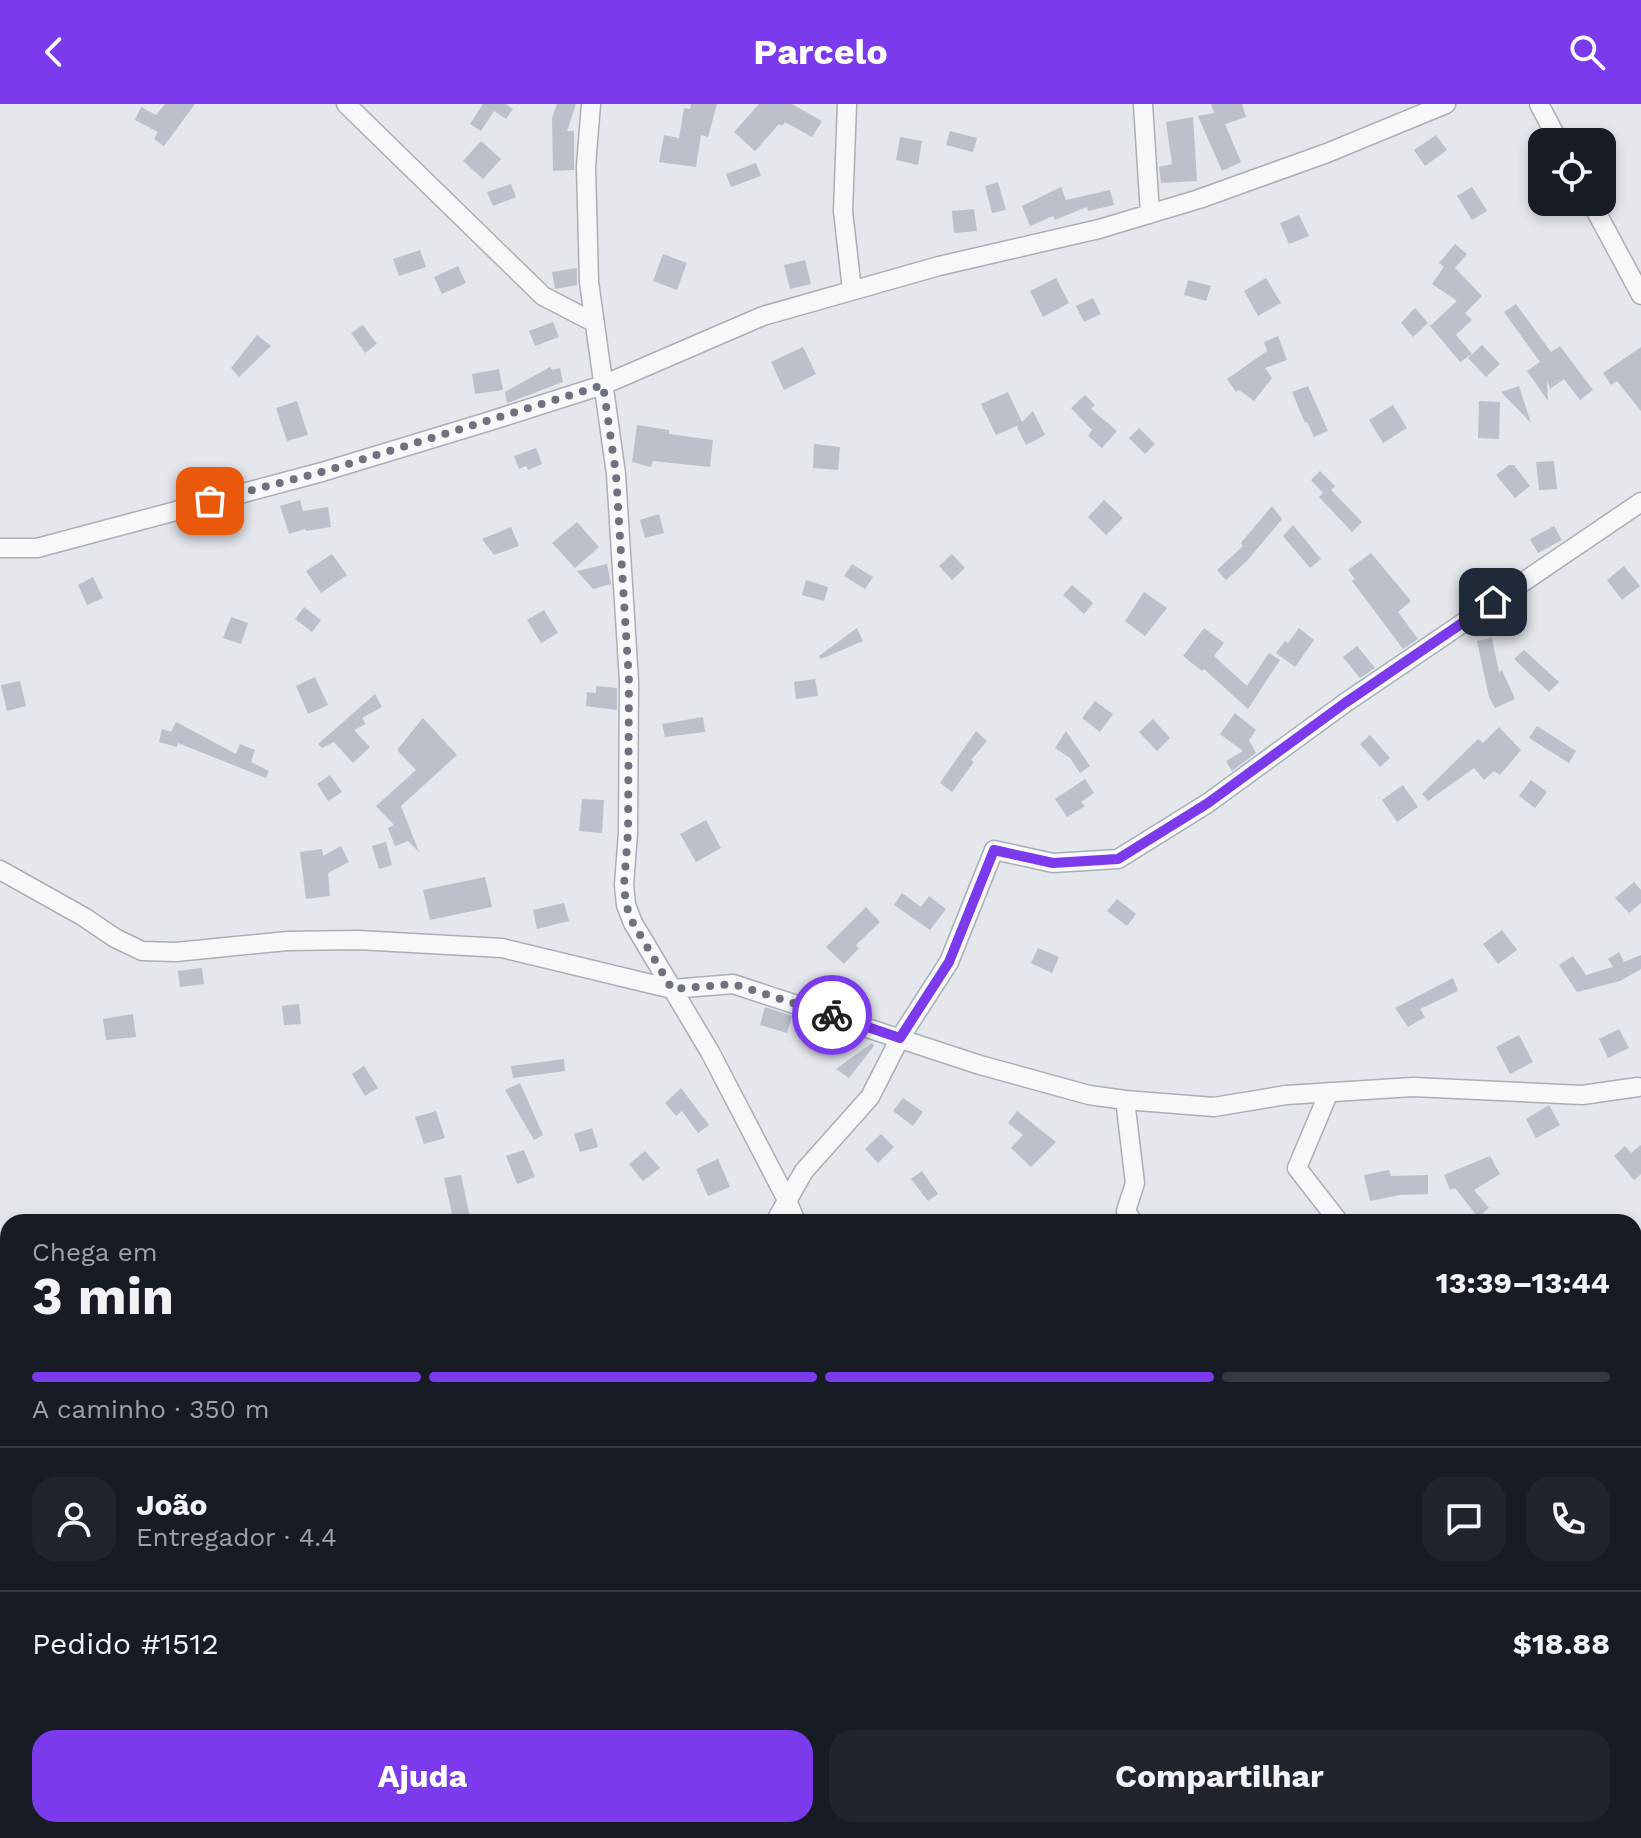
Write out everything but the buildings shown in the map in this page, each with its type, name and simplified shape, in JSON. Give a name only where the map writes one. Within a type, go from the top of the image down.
[{"type":"street","points":[[346,104],[543,296],[595,323]]},
{"type":"street","points":[[591,104],[586,166],[589,282],[616,474],[629,681],[626,905],[633,923],[710,1052],[793,1214]]},
{"type":"street","points":[[847,104],[843,211],[852,290]]},
{"type":"street","points":[[1143,104],[1150,214]]},
{"type":"street","points":[[0,548],[37,548],[322,472],[603,385],[763,316],[939,266],[1099,229],[1199,199],[1327,153],[1446,104]]},
{"type":"street","points":[[1539,104],[1552,128]]},
{"type":"street","points":[[1599,216],[1641,295]]},
{"type":"street","points":[[779,1214],[804,1171],[870,1097],[900,1038],[949,962],[994,850],[1053,863],[1118,859],[1208,803],[1345,703],[1641,502]]},
{"type":"street","points":[[0,870],[142,951],[176,952],[287,941],[358,940],[502,948],[672,989],[733,984],[980,1065],[1089,1095],[1125,1100],[1214,1107],[1286,1095],[1413,1087],[1582,1095],[1640,1089]]},
{"type":"street","points":[[1329,1092],[1297,1168],[1333,1214]]},
{"type":"street","points":[[1125,1100],[1135,1183],[1126,1211],[1128,1214]]},
{"type":"way so far","points":[[210,501],[322,472],[603,385],[616,474],[629,681],[626,905],[633,923],[672,989],[733,984],[832,1015]]},
{"type":"route","points":[[832,1015],[900,1038],[949,962],[994,850],[1053,863],[1118,859],[1208,803],[1345,703],[1493,602]]}]
